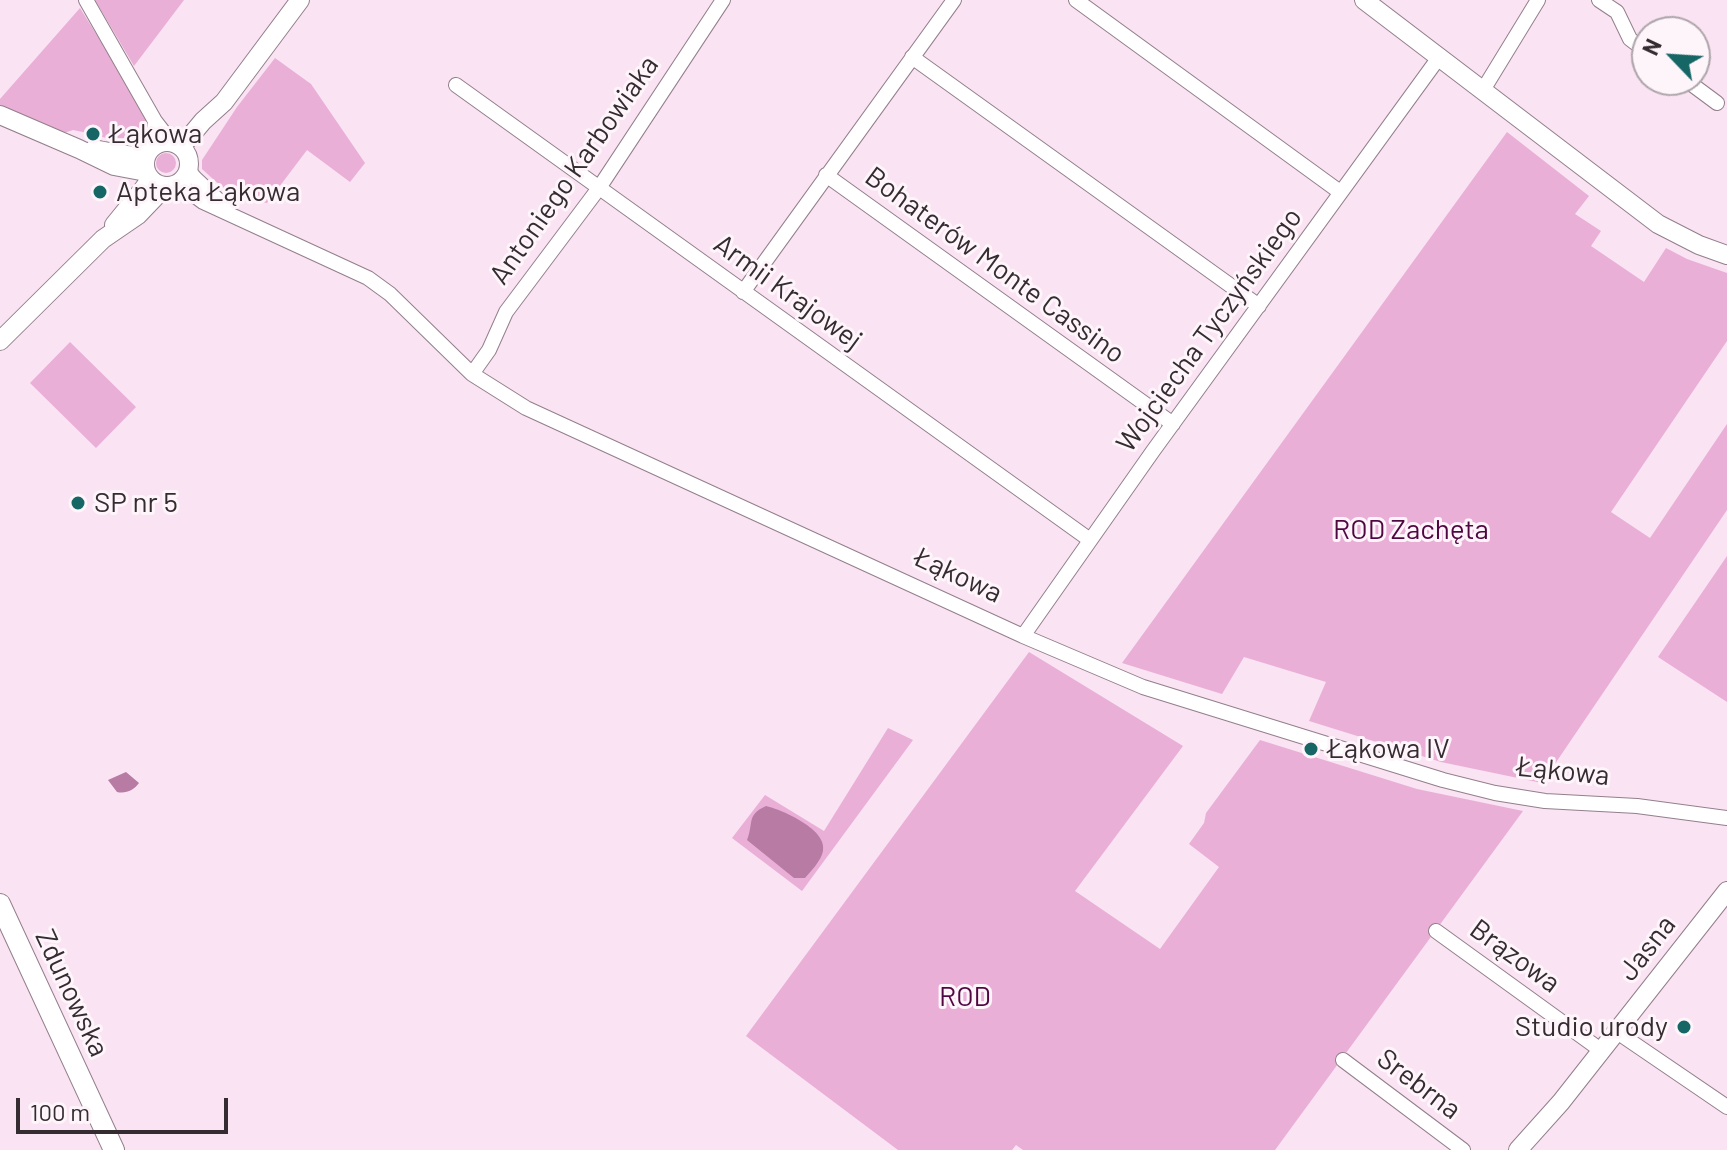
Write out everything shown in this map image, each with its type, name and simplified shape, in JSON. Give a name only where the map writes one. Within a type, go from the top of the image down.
[{"type":"main road","name":"Zdunowska","points":[[0,904],[114,1150]]},
{"type":"street","name":"Łąkowa","points":[[86,0],[154,119],[233,215]]},
{"type":"street","points":[[103,239],[138,215],[159,193],[183,179],[181,154],[188,139],[224,102],[300,0]]},
{"type":"street","name":"Antoniego Karbowiaka","points":[[472,374],[489,350],[506,312],[599,188],[723,0]]},
{"type":"street","points":[[743,292],[954,0]]},
{"type":"street","points":[[1076,0],[1340,192]]},
{"type":"street","points":[[1364,0],[1658,224],[1727,255]]},
{"type":"street","points":[[1483,90],[1538,0]]},
{"type":"street","points":[[1599,0],[1617,12],[1631,40]]},
{"type":"street","name":"Wojciecha Tyczyńskiego","points":[[1023,636],[1440,56]]},
{"type":"street","points":[[912,57],[1259,306]]},
{"type":"street","name":"Armii Krajowej","points":[[456,85],[1090,540]]},
{"type":"street","points":[[1708,96],[1717,103]]},
{"type":"street","points":[[0,115],[114,166],[149,162]]},
{"type":"street","points":[[0,341],[103,239],[144,188],[148,182],[154,119]]},
{"type":"street","points":[[172,186],[156,184],[149,162],[161,143],[181,154]]},
{"type":"street","name":"Bohaterów Monte Cassino","points":[[826,175],[1173,424]]},
{"type":"street","name":"Łąkowa","points":[[172,186],[187,190],[203,202],[368,278],[390,294],[472,374],[549,419],[1023,636],[1143,687],[1471,787],[1545,801],[1637,806],[1727,818]]},
{"type":"street","name":"Jasna","points":[[1518,1150],[1561,1102],[1727,891]]},
{"type":"street","name":"Brązowa","points":[[1436,931],[1602,1051]]},
{"type":"street","points":[[1617,1032],[1727,1107]]},
{"type":"street","name":"Srebrna","points":[[1343,1060],[1463,1150]]},
{"type":"green space","points":[[95,0],[184,0],[134,66]]},
{"type":"green space","points":[[80,8],[146,114],[150,130],[140,148],[135,150],[135,144],[119,142],[89,131],[64,133],[0,105],[0,99]]},
{"type":"green space","points":[[275,58],[311,84],[365,163],[350,182],[307,150],[267,203],[233,197],[202,169],[202,160]]},
{"type":"green space","name":"ROD Zachęta","points":[[1507,132],[1589,196],[1575,214],[1601,231],[1591,246],[1644,282],[1666,248],[1727,273],[1727,341],[1611,512],[1650,538],[1727,424],[1727,510],[1542,783],[1441,762],[1309,721],[1326,682],[1244,657],[1222,694],[1122,663]]},
{"type":"green space","points":[[162,153],[170,153],[176,163],[170,173],[162,173],[156,167],[156,159]]},
{"type":"green space","points":[[70,342],[136,407],[96,448],[30,383]]},
{"type":"green space","points":[[1727,556],[1727,702],[1658,657]]},
{"type":"green space","name":"ROD","points":[[1029,652],[1183,746],[1075,891],[1160,949],[1219,867],[1189,844],[1204,823],[1206,813],[1260,740],[1417,789],[1523,811],[1275,1150],[1023,1150],[1016,1145],[1012,1150],[898,1150],[746,1036]]},
{"type":"green space","points":[[888,728],[913,740],[802,891],[732,838],[765,795],[824,831]]},
{"type":"shaded area","points":[[126,772],[139,783],[130,791],[117,792],[108,780]]},
{"type":"shaded area","points":[[766,806],[803,822],[823,843],[816,866],[805,878],[794,878],[747,840],[753,816]]},
{"type":"place","name":"Łąkowa","points":[[93,134]]},
{"type":"place","name":"Apteka Łąkowa","points":[[100,192]]},
{"type":"place","name":"SP nr 5","points":[[78,503]]},
{"type":"place","name":"Łąkowa IV","points":[[1311,749]]},
{"type":"place","name":"Studio urody","points":[[1684,1027]]}]
